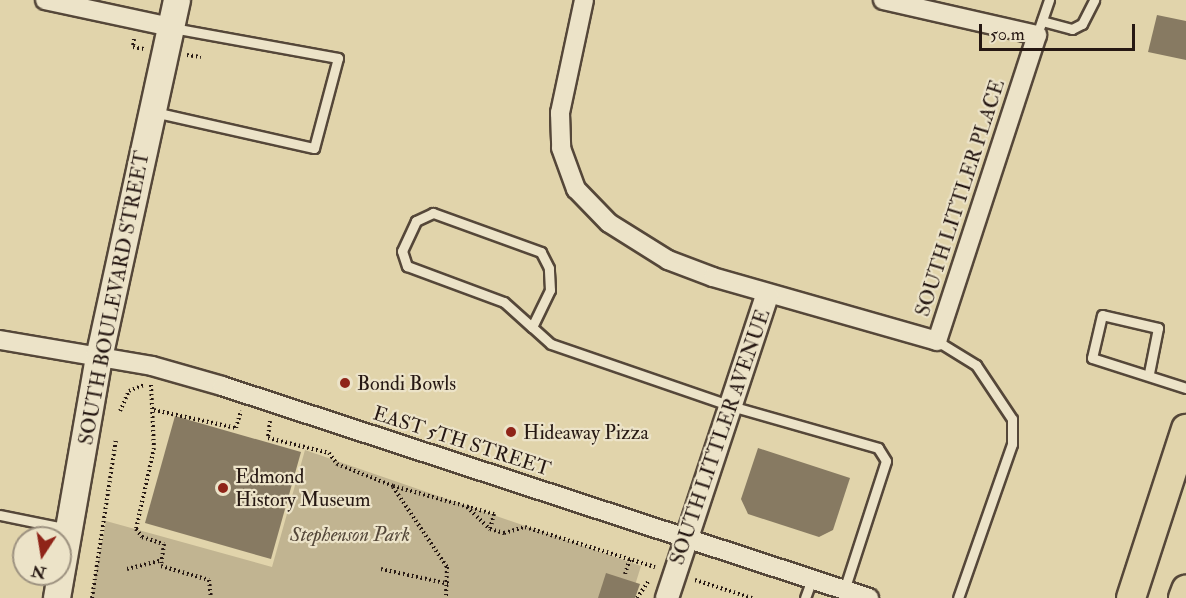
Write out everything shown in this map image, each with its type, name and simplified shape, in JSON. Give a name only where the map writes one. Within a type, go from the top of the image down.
[{"type":"main road","name":"SOUTH BOULEVARD STREET","points":[[70,526],[99,358],[177,0]]},
{"type":"main road","points":[[1131,598],[1186,429]]},
{"type":"main road","points":[[1184,598],[1186,590]]},
{"type":"street","points":[[45,0],[171,27]]},
{"type":"street","name":"SOUTH LITTLER AVENUE","points":[[584,0],[560,113],[561,148],[576,189],[609,222],[668,260],[767,296],[667,598]]},
{"type":"street","points":[[883,0],[913,3],[1040,28]]},
{"type":"street","name":"SOUTH LITTLER PLACE","points":[[937,341],[1040,28]]},
{"type":"street","points":[[767,296],[937,341]]},
{"type":"street","name":"EAST 5TH STREET","points":[[0,340],[152,366],[222,386],[869,598]]},
{"type":"lane","points":[[1049,0],[1040,28],[1072,29],[1082,24],[1094,0]]},
{"type":"lane","points":[[152,111],[314,148],[338,58],[171,27]]},
{"type":"lane","points":[[532,327],[550,290],[541,252],[433,213],[416,221],[402,251],[407,266],[504,302],[551,344],[731,406],[878,448],[886,462],[844,590]]},
{"type":"lane","points":[[1149,373],[1158,328],[1102,315],[1092,358],[1149,373],[1186,388]]},
{"type":"lane","points":[[937,341],[976,365],[1012,419],[1012,444],[958,598]]},
{"type":"lane","points":[[0,515],[54,526]]},
{"type":"lane","points":[[805,598],[812,579]]},
{"type":"path","points":[[120,411],[133,388],[151,385],[154,410],[154,448],[135,524],[142,537],[164,544],[161,566],[209,580],[211,598]]},
{"type":"path","points":[[154,410],[237,428],[241,410],[252,414]]},
{"type":"path","points":[[262,418],[273,422],[268,438],[329,453],[337,464],[393,486],[494,514],[490,529]]},
{"type":"path","points":[[92,598],[116,439]]},
{"type":"path","points":[[393,486],[440,555],[449,584],[446,598]]},
{"type":"path","points":[[465,505],[490,529],[504,533],[525,527],[660,569]]},
{"type":"path","points":[[637,598],[656,559]]},
{"type":"path","points":[[127,569],[162,560]]},
{"type":"path","points":[[625,574],[630,560]]},
{"type":"path","points":[[381,569],[449,584]]},
{"type":"path","points":[[691,579],[752,598]]},
{"type":"green space","name":"Stephenson Park","points":[[305,450],[641,566],[631,598],[91,598],[106,521],[272,567]]},
{"type":"building","points":[[1157,15],[1186,21],[1186,60],[1148,52]]},
{"type":"building","name":"Edmond History Museum","points":[[175,416],[301,452],[271,559],[145,523]]},
{"type":"building","points":[[758,448],[850,478],[833,530],[819,537],[748,514],[741,499]]},
{"type":"building","points":[[606,573],[640,584],[635,598],[598,598]]},
{"type":"place","name":"Bondi Bowls","points":[[345,383]]},
{"type":"place","name":"Hideaway Pizza","points":[[511,432]]},
{"type":"place","name":"Edmond History Museum","points":[[223,488]]}]
